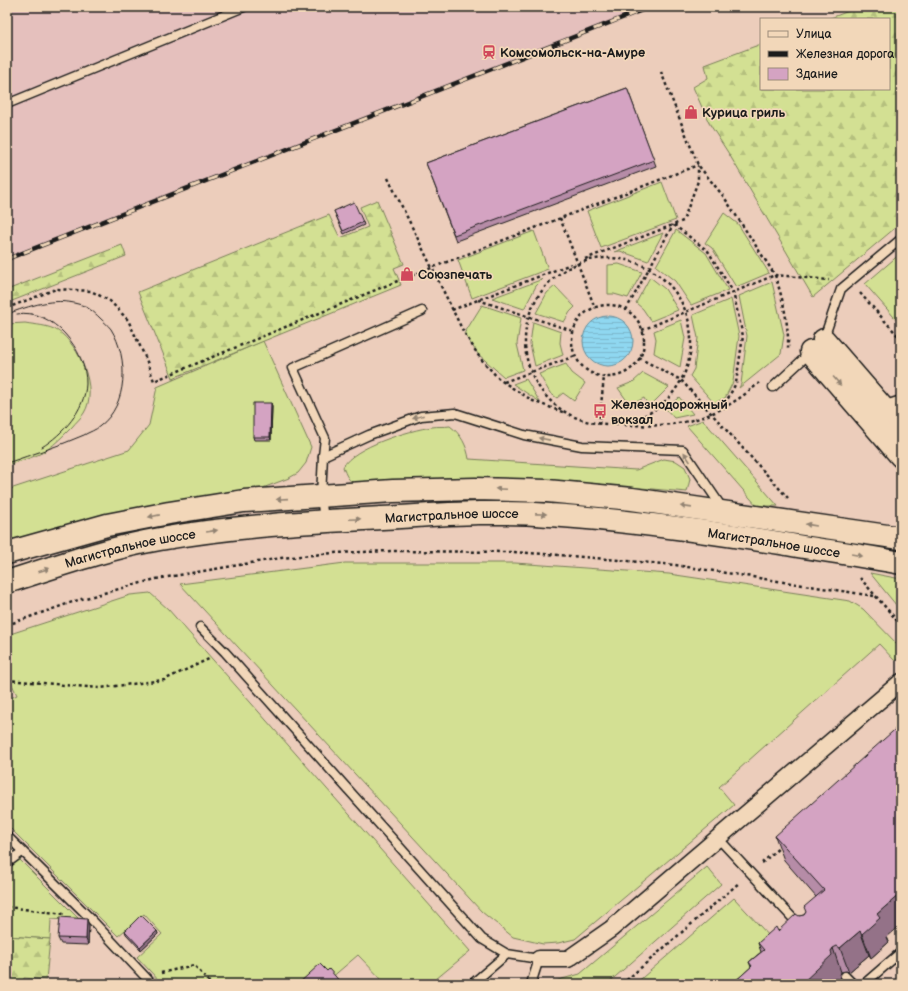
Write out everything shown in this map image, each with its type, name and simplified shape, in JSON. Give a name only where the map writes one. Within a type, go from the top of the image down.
[{"type":"main road","points":[[818,346],[891,403],[901,428]]},
{"type":"main road","points":[[818,346],[901,456]]},
{"type":"main road","name":"Магистральное шоссе","points":[[7,553],[107,525],[244,501],[393,491],[475,488],[548,491],[632,499],[898,535]]},
{"type":"main road","points":[[721,534],[725,512]]},
{"type":"main road","name":"Магистральное шоссе","points":[[7,582],[103,553],[158,540],[242,527],[324,521],[493,513],[548,514],[632,523],[721,534],[897,561]]},
{"type":"street","points":[[540,959],[568,959],[610,929],[901,682]]},
{"type":"lane","points":[[7,104],[244,7]]},
{"type":"lane","points":[[773,387],[818,346],[841,290],[901,239]]},
{"type":"lane","points":[[324,521],[321,496],[325,438],[293,368],[422,311]]},
{"type":"lane","points":[[323,456],[370,435],[421,416],[455,413],[524,435],[582,446],[683,450],[725,512]]},
{"type":"lane","points":[[200,627],[225,652],[482,939],[507,954],[540,959],[531,984]]},
{"type":"lane","points":[[7,836],[89,917],[152,984]]},
{"type":"lane","points":[[717,838],[803,930]]},
{"type":"lane","points":[[7,863],[22,852]]},
{"type":"lane","points":[[864,984],[901,952]]},
{"type":"lane","points":[[472,984],[507,954]]},
{"type":"lane","points":[[845,976],[853,984]]},
{"type":"path","points":[[661,72],[698,165],[724,197],[775,276],[784,304],[787,320],[787,356]]},
{"type":"path","points":[[7,308],[56,289],[91,291],[110,301],[128,320],[154,381],[431,268],[698,165]]},
{"type":"path","points":[[452,310],[683,221],[698,181],[698,165]]},
{"type":"path","points":[[388,178],[452,310],[480,358],[503,382],[533,401],[596,424],[660,425],[681,423],[712,414],[739,399],[763,380]]},
{"type":"path","points":[[560,218],[595,308]]},
{"type":"path","points":[[626,310],[673,225]]},
{"type":"path","points":[[673,225],[708,251],[733,292],[743,336],[736,383],[722,408]]},
{"type":"path","points":[[568,415],[545,397],[530,372],[524,344],[528,316],[542,290],[563,270],[577,262],[590,259],[620,258],[649,269],[670,285],[686,312],[692,338],[688,367],[674,393],[652,412],[625,423],[599,424]]},
{"type":"path","points":[[642,330],[775,276],[851,282],[901,339]]},
{"type":"path","points":[[478,300],[573,331]]},
{"type":"path","points":[[613,305],[626,310],[635,317],[642,330],[644,340],[642,352],[637,364],[627,372],[615,377],[604,377],[591,373],[581,366],[575,356],[571,343],[573,331],[579,319],[588,310],[600,306],[613,305]]},
{"type":"path","points":[[503,382],[575,356]]},
{"type":"path","points":[[639,358],[681,380],[790,501]]},
{"type":"path","points":[[599,424],[604,377]]},
{"type":"path","points":[[7,625],[78,600],[156,578],[281,558],[333,553],[392,551],[512,552],[675,565],[874,596]]},
{"type":"path","points":[[859,578],[901,625]]},
{"type":"path","points":[[7,680],[100,688],[164,680],[225,652]]},
{"type":"shaded area","points":[[7,7],[650,7],[7,259]]},
{"type":"green space","points":[[859,7],[901,7],[901,223],[813,297],[729,154],[709,123],[693,87],[708,78],[705,65],[760,44],[760,90],[890,90],[890,18],[831,18]]},
{"type":"green space","points":[[662,182],[676,220],[601,248],[587,211]]},
{"type":"green space","points":[[377,200],[404,264],[394,268],[401,285],[173,378],[138,292],[329,215],[340,238],[368,227],[360,207]]},
{"type":"green space","points":[[724,213],[738,224],[769,273],[736,287],[712,248],[705,243]]},
{"type":"green space","points":[[676,230],[706,253],[728,290],[691,305],[675,281],[656,266]]},
{"type":"green space","points":[[534,231],[548,269],[472,298],[458,260]]},
{"type":"green space","points":[[663,233],[648,261],[620,251],[614,252]]},
{"type":"green space","points":[[122,245],[126,256],[7,303],[7,290]]},
{"type":"green space","points":[[901,253],[901,325],[865,284]]},
{"type":"green space","points":[[619,264],[642,272],[628,298],[608,294],[608,265]]},
{"type":"green space","points":[[650,277],[665,289],[678,310],[651,321],[643,309],[636,303]]},
{"type":"green space","points":[[543,279],[536,286],[524,309],[492,298]]},
{"type":"green space","points":[[772,282],[784,335],[781,354],[739,388],[741,384],[747,336],[739,296]]},
{"type":"green space","points":[[555,286],[575,307],[564,322],[536,313],[547,293]]},
{"type":"green space","points":[[731,299],[739,336],[733,382],[725,398],[714,403],[690,376],[694,369],[698,338],[693,315]]},
{"type":"green space","points":[[482,305],[521,318],[517,344],[523,370],[504,377],[478,354],[464,334]]},
{"type":"green space","points":[[681,320],[685,338],[680,367],[654,353],[656,339],[654,331]]},
{"type":"green space","points":[[533,322],[561,332],[560,343],[563,355],[535,366],[530,344]]},
{"type":"green space","points":[[25,323],[46,326],[54,329],[66,338],[73,346],[88,380],[88,403],[80,418],[47,450],[33,457],[7,465],[7,324]]},
{"type":"green space","points":[[263,341],[311,447],[306,463],[298,473],[260,489],[98,517],[7,541],[7,490],[129,450],[149,425],[157,387]]},
{"type":"green space","points":[[566,364],[572,373],[585,383],[574,401],[563,393],[557,398],[550,393],[539,374]]},
{"type":"green space","points":[[643,373],[669,387],[649,407],[644,398],[630,405],[618,388],[633,382]]},
{"type":"green space","points":[[526,379],[540,402],[513,384]]},
{"type":"green space","points":[[679,397],[693,414],[674,418],[666,409]]},
{"type":"green space","points":[[703,420],[778,506],[757,506],[687,426]]},
{"type":"green space","points":[[450,426],[463,441],[467,449],[469,459],[636,470],[664,459],[676,461],[685,467],[690,479],[687,492],[548,480],[445,478],[356,484],[349,479],[345,473],[343,467],[349,460],[370,446],[422,429]]},
{"type":"green space","points":[[345,563],[515,563],[669,574],[850,601],[863,609],[901,648],[901,656],[895,661],[879,644],[719,787],[734,805],[575,939],[558,943],[543,944],[513,937],[482,912],[180,584]]},
{"type":"green space","points":[[870,573],[901,579],[901,611]]},
{"type":"green space","points":[[150,593],[168,609],[470,951],[430,984],[386,984],[358,955],[324,984],[162,984],[137,957],[162,934],[144,914],[118,936],[7,825],[7,700],[17,695],[7,674],[7,635],[130,595]]},
{"type":"green space","points":[[7,847],[81,921],[51,919],[50,939],[7,936]]},
{"type":"green space","points":[[707,867],[721,884],[607,984],[552,984],[555,981],[580,974]]},
{"type":"green space","points":[[734,898],[784,952],[761,984],[635,984]]},
{"type":"green space","points":[[7,936],[50,939],[46,980],[24,978],[23,984],[7,984]]},
{"type":"water","points":[[608,316],[617,318],[626,323],[631,332],[633,341],[631,350],[626,359],[617,364],[608,366],[599,364],[590,359],[585,350],[583,341],[585,332],[590,323],[599,318]]},
{"type":"building","name":"Комсомольск-на-Амуре","points":[[627,88],[654,160],[454,235],[426,163]]},
{"type":"building","points":[[354,202],[363,222],[343,231],[334,211]]},
{"type":"building","points":[[253,403],[271,403],[270,437],[253,437]]},
{"type":"building","points":[[901,724],[901,893],[877,914],[880,918],[862,934],[860,931],[840,948],[837,946],[833,948],[831,951],[832,955],[801,984],[732,984],[752,966],[749,962],[764,950],[758,943],[776,927],[778,931],[796,914],[799,916],[804,915],[806,912],[804,907],[824,890],[775,836]]},
{"type":"building","points":[[141,915],[157,931],[140,947],[125,931]]},
{"type":"building","points":[[60,917],[87,919],[86,939],[58,938]]},
{"type":"building","points":[[320,964],[327,971],[329,969],[342,984],[298,984]]},
{"type":"tram line","points":[[7,314],[33,305],[60,301],[84,306],[111,329],[121,353],[123,367],[121,394],[109,417],[98,427],[65,443],[7,463]]},
{"type":"tram line","points":[[17,314],[30,314],[43,317],[54,324],[65,334],[74,346],[81,358],[85,371],[85,394],[77,412],[65,428],[50,442],[42,447]]},
{"type":"railway","points":[[7,259],[650,7]]},
{"type":"place","name":"Комсомольск-на-Амуре","points":[[489,52]]},
{"type":"place","name":"Курица гриль","points":[[691,112]]},
{"type":"place","name":"Союзпечать","points":[[407,274]]},
{"type":"place","name":"Железнодорожный вокзал","points":[[600,411]]}]
